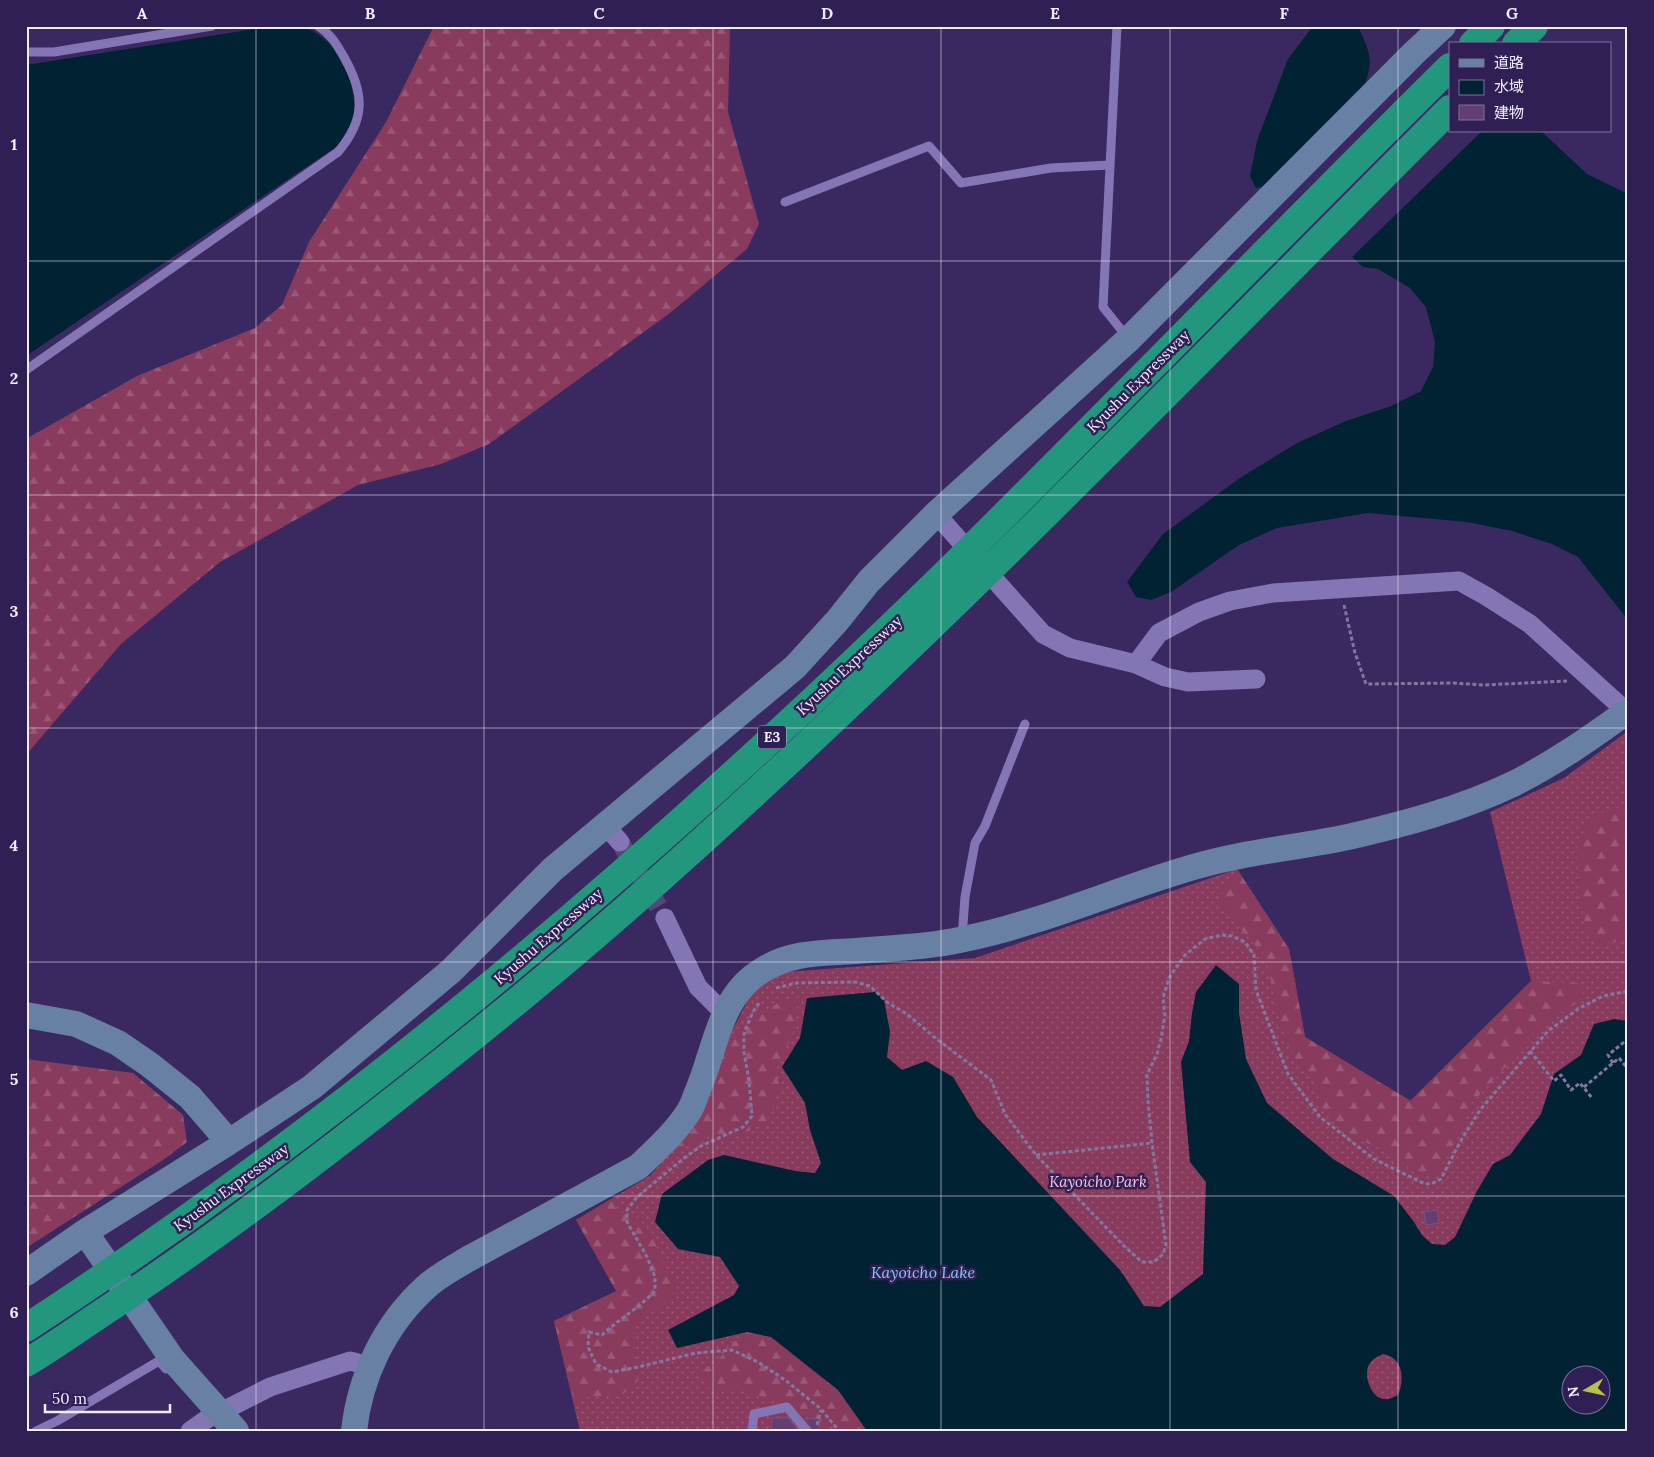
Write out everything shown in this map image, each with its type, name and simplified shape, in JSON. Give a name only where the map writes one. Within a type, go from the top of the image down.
[{"type":"highway","points":[[1475,42],[1491,26]]},
{"type":"highway","points":[[1518,42],[1534,26]]},
{"type":"highway","name":"Kyushu Expressway","points":[[26,1328],[150,1246],[305,1134],[472,1001],[644,854],[815,698],[942,576],[1449,68]]},
{"type":"highway","name":"Kyushu Expressway","points":[[26,1363],[166,1271],[321,1158],[489,1024],[661,878],[834,720],[960,598],[1144,417],[1449,111]]},
{"type":"street","points":[[26,1273],[88,1236],[312,1087],[451,971],[553,870],[612,834],[795,667],[838,621],[869,581],[1129,340],[1443,26]]},
{"type":"street","points":[[938,516],[1043,634],[1070,648],[1136,664],[1164,677],[1188,682],[1256,678]]},
{"type":"street","points":[[354,1431],[357,1407],[369,1366],[396,1320],[426,1287],[470,1258],[638,1167],[661,1146],[689,1111],[705,1074],[724,1013],[741,986],[758,972],[779,961],[803,954],[901,948],[962,940],[998,931],[1190,868],[1237,855],[1345,837],[1410,822],[1463,804],[1512,784],[1567,754],[1627,712],[1530,624],[1459,581],[1273,593],[1230,601],[1199,612],[1159,633],[1136,664]]},
{"type":"street","points":[[665,918],[698,987],[724,1013]]},
{"type":"street","points":[[26,1015],[76,1024],[118,1043],[150,1065],[190,1097],[229,1142]]},
{"type":"street","points":[[88,1236],[140,1313],[216,1419]]},
{"type":"street","points":[[190,1431],[216,1419],[270,1387],[350,1361],[369,1366]]},
{"type":"lane","points":[[26,52],[54,52],[212,26]]},
{"type":"lane","points":[[26,370],[338,152],[348,140],[358,121],[360,98],[354,76],[342,53],[330,34],[318,26]]},
{"type":"lane","points":[[1117,26],[1103,307],[1129,340]]},
{"type":"lane","points":[[785,202],[929,146],[960,184],[1051,168],[1110,165]]},
{"type":"lane","points":[[962,940],[964,897],[975,843],[986,826],[1025,724]]},
{"type":"lane","points":[[36,1431],[57,1421],[159,1361],[171,1376]]},
{"type":"lane","points":[[752,1431],[754,1414],[787,1406],[807,1431]]},
{"type":"path","points":[[1340,590],[1354,653],[1366,684],[1453,683],[1484,686],[1576,680],[1588,677]]},
{"type":"path","points":[[772,989],[797,983],[855,982],[870,986],[888,1003],[907,1014],[991,1080],[1005,1114],[1036,1155],[1123,1246],[1142,1262],[1154,1262],[1163,1254],[1166,1245],[1152,1143],[1147,1075],[1157,1054],[1161,1039],[1165,1015],[1163,998],[1169,978],[1185,955],[1205,939],[1222,935],[1232,936],[1245,942],[1254,955],[1256,990],[1288,1074],[1320,1117],[1374,1159],[1425,1184],[1434,1183],[1441,1179],[1460,1142],[1480,1110],[1548,1030],[1578,1009],[1603,996],[1628,991]]},
{"type":"path","points":[[762,997],[744,1033],[744,1054],[749,1080],[752,1116],[743,1127],[701,1146],[684,1158],[637,1197],[627,1210],[627,1222],[655,1277],[655,1291],[642,1305],[614,1324],[602,1335],[589,1332],[588,1347],[596,1364],[612,1372],[638,1368],[696,1354],[732,1350],[758,1362],[785,1380],[821,1409],[839,1431]]},
{"type":"path","points":[[1614,1063],[1608,1055],[1628,1039]]},
{"type":"path","points":[[1530,1051],[1554,1081],[1561,1075],[1571,1090],[1580,1083],[1592,1098]]},
{"type":"path","points":[[1584,1087],[1619,1058],[1628,1069]]},
{"type":"path","points":[[1036,1155],[1152,1143]]},
{"type":"path","points":[[815,1431],[821,1409]]},
{"type":"green space","points":[[434,26],[730,26],[728,112],[759,224],[747,249],[670,313],[489,444],[441,464],[358,485],[220,562],[121,644],[26,755],[26,439],[137,376],[255,328],[282,305],[309,242],[386,122]]},
{"type":"green space","name":"Kayoicho Park","points":[[1628,731],[1628,1431],[580,1431],[554,1321],[617,1291],[576,1220],[651,1175],[700,1114],[726,1043],[755,986],[784,972],[975,958],[1237,869],[1289,949],[1305,1037],[1411,1101],[1531,981],[1490,812],[1564,778]]},
{"type":"green space","points":[[1628,806],[1628,937],[1610,944],[1599,944],[1585,924],[1580,897],[1577,851],[1585,827],[1607,809]]},
{"type":"green space","points":[[1237,869],[1289,949],[1305,1037],[1410,1101],[1531,981],[1577,983],[1583,992],[1577,1003],[1549,1020],[1527,1038],[1511,1061],[1469,1106],[1459,1135],[1438,1170],[1432,1175],[1419,1174],[1379,1148],[1353,1137],[1338,1126],[1323,1109],[1313,1080],[1301,1068],[1289,1047],[1277,1012],[1266,957],[1240,928],[1237,917],[1221,909],[1222,889]]},
{"type":"green space","points":[[799,997],[793,1032],[775,1073],[780,1086],[772,1111],[764,1124],[723,1142],[710,1136],[679,1149],[674,1146],[726,1043],[758,1014],[784,1000]]},
{"type":"green space","points":[[26,1059],[133,1073],[183,1115],[187,1142],[163,1160],[26,1248]]},
{"type":"green space","points":[[611,1199],[619,1211],[637,1218],[653,1234],[660,1257],[677,1287],[664,1305],[639,1318],[633,1333],[638,1381],[623,1394],[588,1397],[574,1401],[554,1321],[616,1291],[576,1220]]},
{"type":"green space","points":[[747,1332],[771,1337],[838,1390],[867,1431],[825,1431],[796,1408],[743,1390],[706,1387],[699,1372],[717,1361],[737,1339]]},
{"type":"water","points":[[274,26],[301,27],[316,33],[327,41],[343,63],[352,88],[354,114],[350,126],[339,145],[26,356],[26,65]]},
{"type":"water","points":[[1313,26],[1358,26],[1370,58],[1369,71],[1363,90],[1270,185],[1256,188],[1250,176],[1257,141],[1288,59]]},
{"type":"water","points":[[1481,132],[1542,132],[1587,174],[1628,194],[1628,620],[1578,557],[1552,544],[1512,531],[1467,522],[1368,513],[1277,528],[1239,545],[1171,592],[1151,600],[1136,597],[1127,582],[1163,534],[1240,478],[1297,443],[1346,421],[1391,406],[1421,391],[1433,367],[1435,342],[1426,307],[1410,288],[1378,269],[1363,267],[1352,257]]},
{"type":"water","name":"Kayoicho Lake","points":[[1216,965],[1239,984],[1239,1013],[1246,1059],[1267,1103],[1333,1159],[1394,1196],[1422,1235],[1432,1244],[1445,1245],[1455,1237],[1477,1191],[1493,1164],[1510,1155],[1541,1114],[1554,1074],[1581,1055],[1594,1024],[1614,1019],[1628,1021],[1628,1431],[867,1431],[838,1390],[771,1337],[747,1332],[677,1348],[668,1330],[734,1295],[739,1286],[720,1257],[678,1249],[655,1222],[662,1194],[708,1160],[724,1155],[795,1171],[815,1173],[821,1163],[810,1130],[805,1103],[782,1067],[800,1038],[807,998],[875,992],[884,1000],[890,1032],[887,1057],[902,1070],[926,1061],[953,1077],[977,1117],[1120,1270],[1144,1306],[1160,1307],[1203,1274],[1206,1182],[1190,1162],[1181,1062],[1189,1041],[1196,992]],"holes":[[[1383,1354],[1395,1359],[1401,1370],[1400,1389],[1398,1395],[1382,1399],[1370,1387],[1367,1372],[1370,1363],[1376,1358]]]},
{"type":"building","points":[[1437,1210],[1439,1223],[1426,1225],[1424,1212]]},
{"type":"building","points":[[772,1418],[788,1418],[799,1431],[771,1431]]},
{"type":"building","points":[[805,1419],[819,1419],[819,1431],[813,1431]]},
{"type":"tunnel","points":[[620,842],[665,918]]}]
